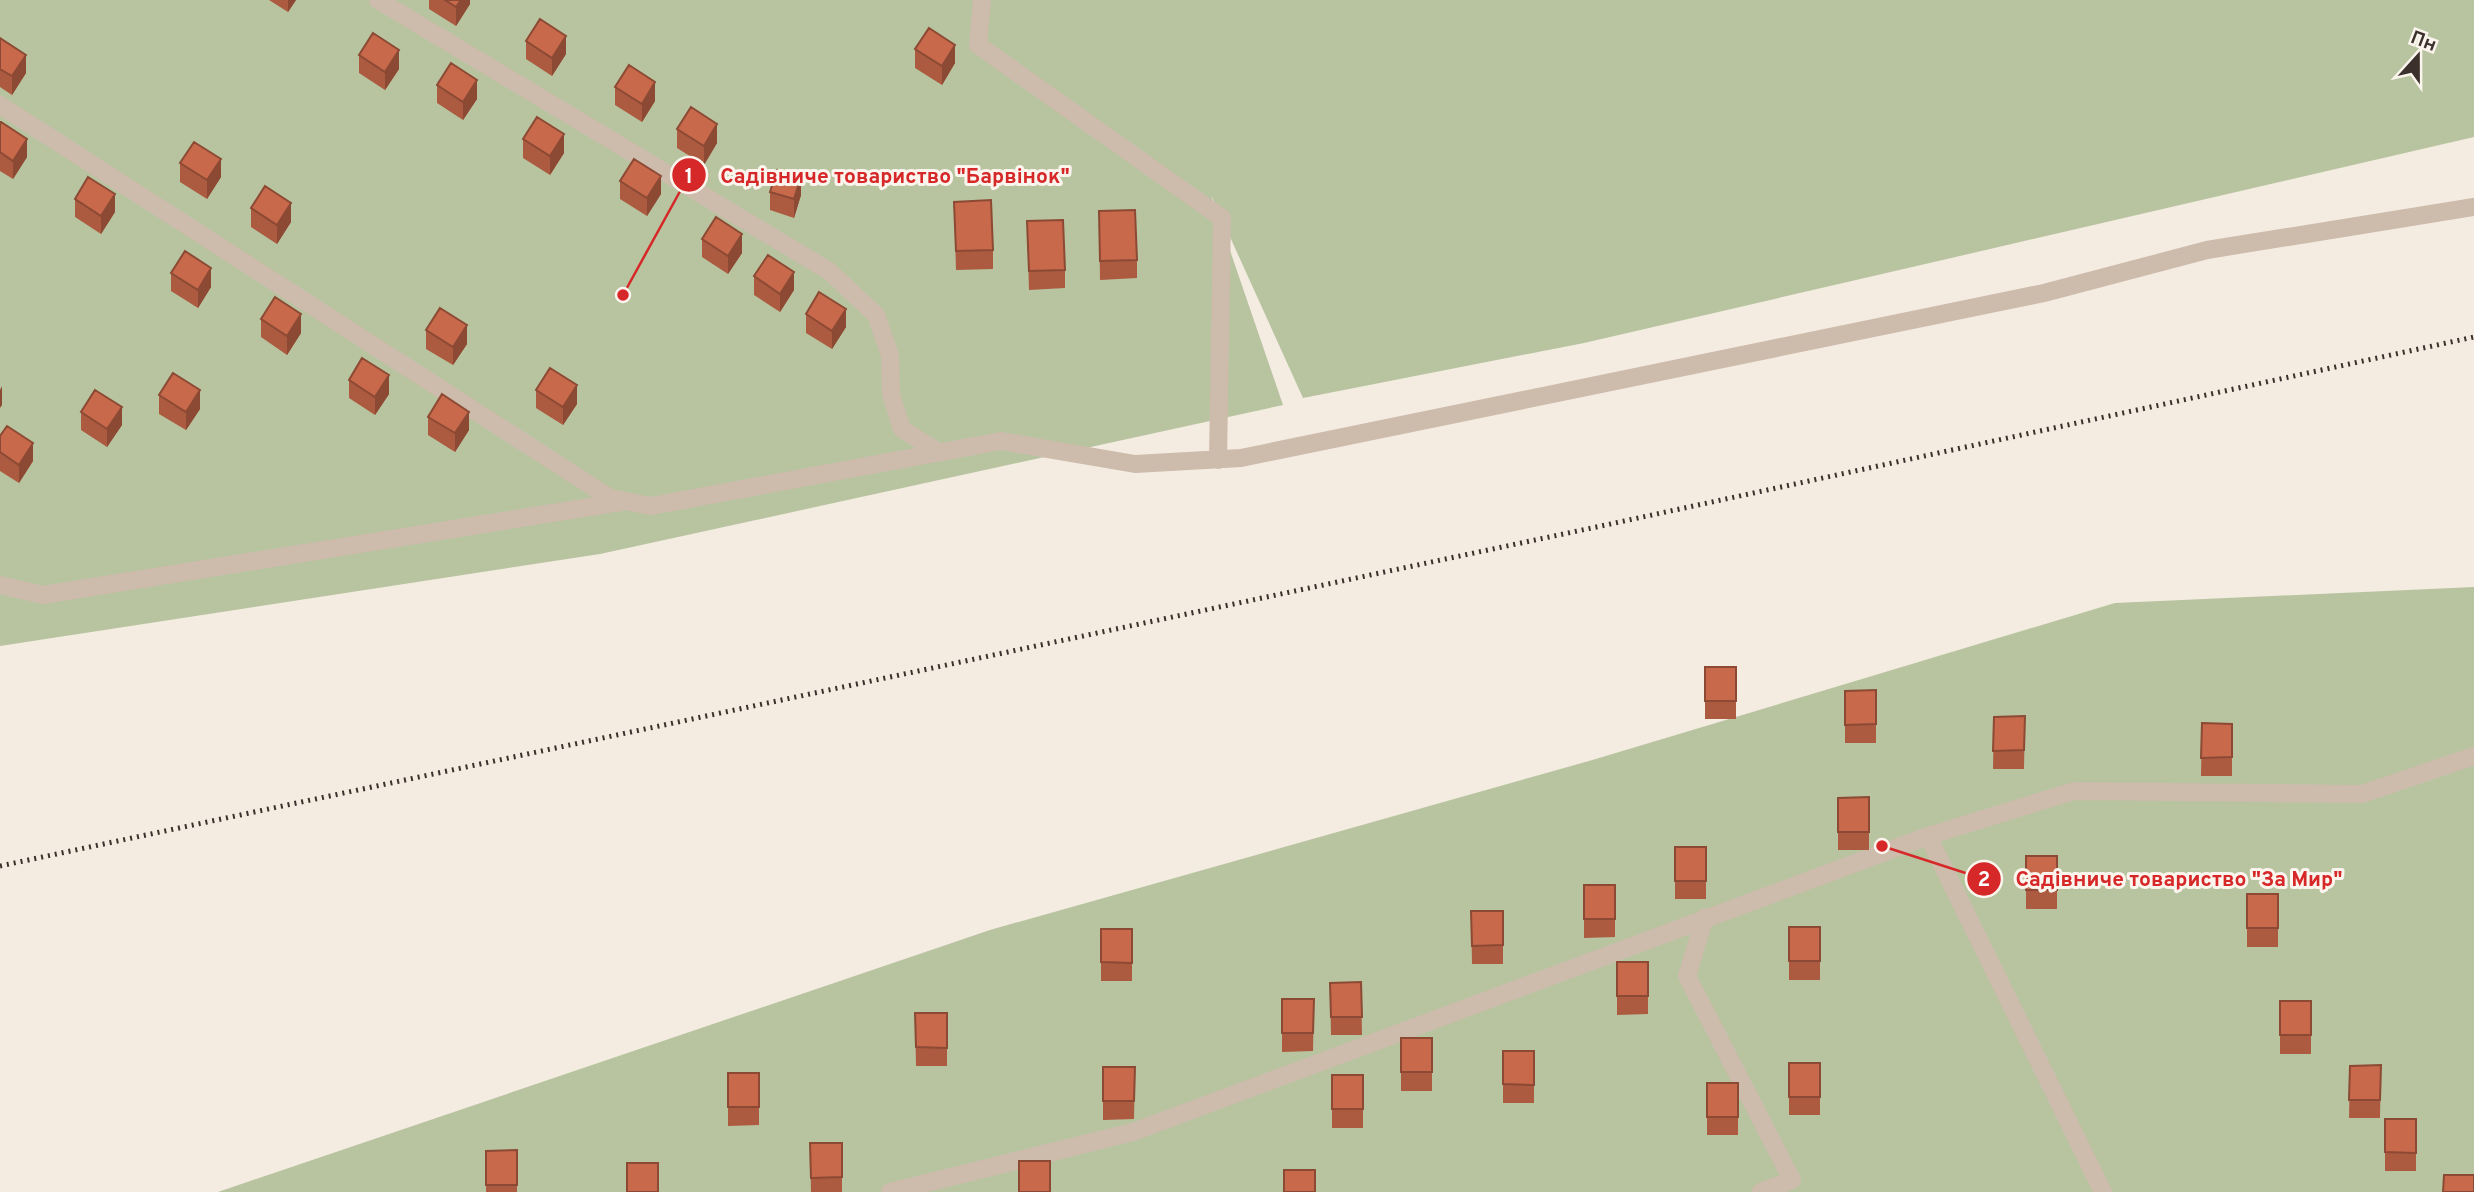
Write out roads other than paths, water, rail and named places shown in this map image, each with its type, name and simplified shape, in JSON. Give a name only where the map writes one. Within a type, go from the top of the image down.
[{"type":"street","points":[[378,0],[829,271],[876,316],[890,355],[891,395],[902,429],[937,452]]},
{"type":"street","points":[[982,0],[978,45],[1222,218],[1218,460]]},
{"type":"street","points":[[0,105],[610,498],[651,506],[1001,441],[1135,464],[1241,458],[2043,293],[2207,250],[2474,208]]},
{"type":"street","points":[[0,584],[43,595],[625,502]]},
{"type":"street","points":[[890,1192],[1133,1132],[1928,836],[2074,791],[2362,794],[2474,756]]},
{"type":"street","points":[[1928,836],[2103,1192]]},
{"type":"street","points":[[1705,917],[1687,976],[1795,1186],[1761,1192]]},
{"type":"railway","points":[[0,866],[1601,526],[2474,337]]},
{"type":"place","name":"Садівниче товариство \"Барвінок\"","points":[[623,295]]},
{"type":"place","name":"Садівниче товариство \"За Мир\"","points":[[1882,846]]}]
